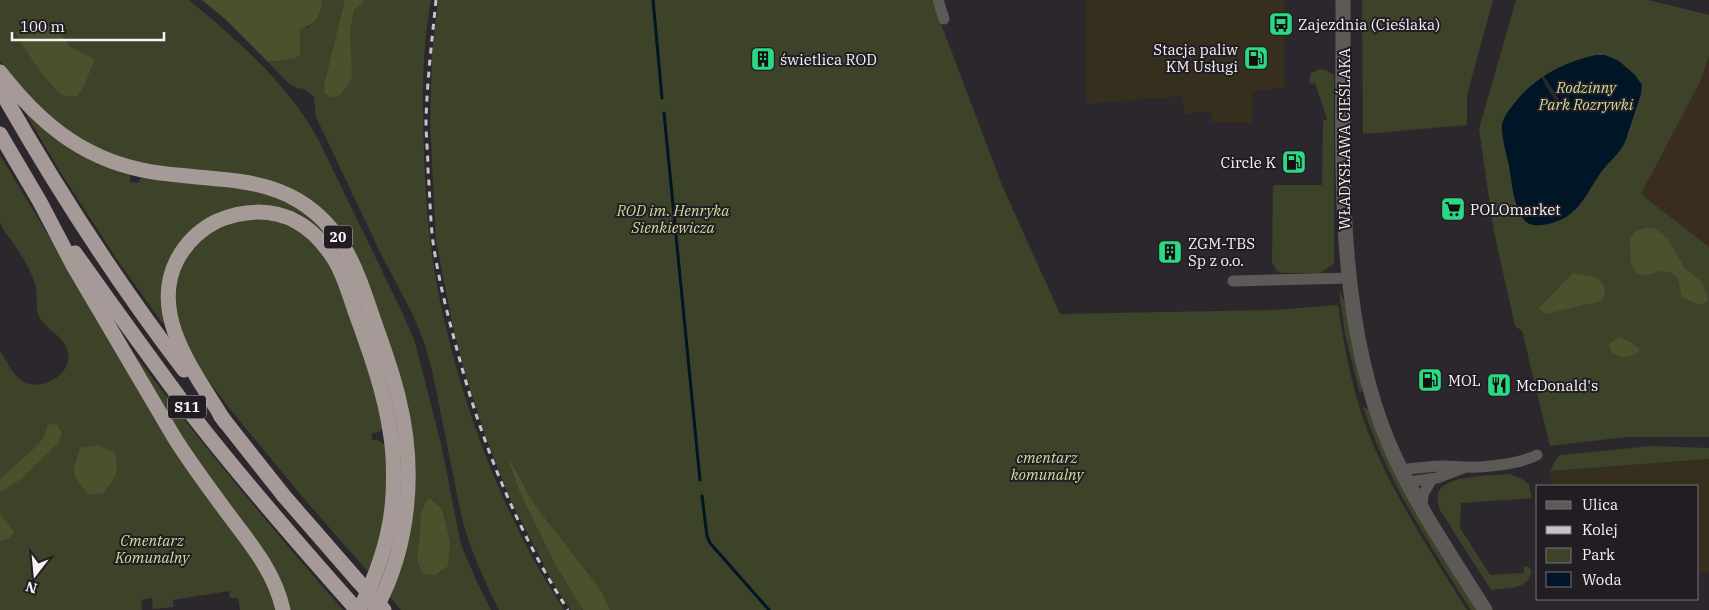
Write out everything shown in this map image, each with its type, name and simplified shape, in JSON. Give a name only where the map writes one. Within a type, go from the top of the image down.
[{"type":"highway","name":"20","points":[[0,72],[40,118],[76,144],[98,155],[123,165],[143,170],[224,179],[267,187],[298,201],[315,212],[335,233],[348,252],[358,274],[391,372],[399,400],[405,433],[408,468],[405,518],[393,568],[375,610]]},
{"type":"highway","name":"S11","points":[[0,89],[96,244],[182,367],[284,496],[384,610]]},
{"type":"highway","name":"S11","points":[[0,134],[40,202],[130,330],[195,417],[355,607]]},
{"type":"highway","points":[[40,202],[74,267],[174,437],[272,575],[283,610]]},
{"type":"highway","points":[[225,422],[185,356],[172,326],[168,302],[168,287],[171,275],[180,254],[188,243],[211,224],[225,217],[254,212],[284,216],[310,231],[324,245],[334,260],[342,276],[372,358],[387,412],[393,454],[391,512],[380,560],[355,607]]},
{"type":"street","points":[[938,0],[944,18]]},
{"type":"street","name":"WŁADYSŁAWA CIEŚLAKA","points":[[1343,0],[1345,241],[1357,333],[1371,391],[1385,433],[1405,476],[1422,508],[1486,610]]},
{"type":"street","name":"WŁADYSŁAWA CIEŚLAKA","points":[[1350,278],[1353,240],[1353,0]]},
{"type":"street","points":[[1233,281],[1350,278]]},
{"type":"street","points":[[1405,476],[1439,466],[1465,468],[1511,464],[1537,455]]},
{"type":"street","points":[[1405,476],[1432,479],[1465,468]]},
{"type":"street","points":[[1422,508],[1425,489],[1432,479]]},
{"type":"shaded area","points":[[1086,0],[1284,0],[1284,88],[1253,91],[1252,123],[1212,122],[1212,111],[1184,114],[1182,96],[1086,104]]},
{"type":"shaded area","points":[[1709,56],[1709,247],[1641,194],[1700,82]]},
{"type":"shaded area","points":[[1709,459],[1709,572],[1699,573],[1699,485],[1551,485],[1550,471]]},
{"type":"green space","points":[[0,0],[189,0],[244,47],[278,82],[307,121],[319,141],[415,342],[442,448],[461,545],[491,610],[401,610],[389,595],[398,374],[316,206],[169,169],[132,162],[87,144],[40,110],[5,69],[0,60]]},
{"type":"green space","points":[[202,0],[322,0],[322,5],[316,19],[300,30],[300,55],[293,59],[268,62],[224,18]]},
{"type":"green space","points":[[322,0],[431,0],[423,76],[424,151],[429,231],[442,311],[464,392],[492,471],[530,553],[564,610],[499,610],[478,565],[462,519],[432,370],[425,345],[413,315],[381,254],[316,117],[314,97],[305,89],[297,88],[288,83],[268,62],[293,59],[301,46],[298,40],[300,30],[309,27],[322,4]]},
{"type":"green space","points":[[345,0],[365,0],[354,10],[350,30],[352,77],[339,96],[330,97],[324,92],[324,86]]},
{"type":"green space","points":[[438,0],[932,0],[1002,185],[1060,314],[1275,310],[1338,305],[1352,378],[1362,414],[1375,449],[1406,511],[1467,610],[610,610],[601,590],[535,505],[509,459],[520,493],[555,564],[583,610],[571,610],[556,588],[511,501],[485,435],[466,377],[453,327],[436,241],[430,121],[432,55]]},
{"type":"green space","points":[[1362,0],[1493,0],[1467,96],[1467,125],[1363,134]]},
{"type":"green space","name":"Rodzinny Park Rozrywki","points":[[1516,0],[1648,0],[1709,15],[1709,56],[1700,82],[1641,194],[1709,247],[1709,437],[1626,437],[1550,446],[1522,331],[1515,326],[1494,232],[1479,129]]},
{"type":"green space","points":[[45,20],[56,25],[70,47],[94,60],[83,89],[77,96],[62,95],[58,92],[23,46],[16,33],[20,30],[36,34],[41,31]]},
{"type":"green space","points":[[1320,69],[1334,75],[1334,264],[1320,273],[1282,273],[1277,271],[1272,262],[1273,187],[1275,185],[1322,185],[1323,121],[1327,119],[1315,83],[1311,84],[1309,80],[1311,73]]},
{"type":"green space","points":[[23,109],[46,130],[70,146],[126,171],[130,176],[130,182],[138,183],[141,178],[150,177],[220,183],[256,189],[287,200],[300,208],[318,222],[333,239],[353,277],[379,351],[390,384],[401,436],[402,487],[398,521],[391,554],[381,586],[378,583],[391,539],[398,495],[399,472],[395,427],[384,381],[357,299],[348,275],[329,242],[311,224],[283,210],[255,206],[228,210],[204,221],[183,239],[169,262],[162,290],[165,321],[163,324],[116,258],[61,173]]},
{"type":"green space","name":"Cmentarz Komunalny","points":[[0,155],[53,243],[255,558],[277,610],[240,610],[238,598],[230,598],[229,591],[173,600],[173,607],[153,609],[152,598],[141,600],[142,610],[0,610],[0,350],[18,377],[22,381],[33,385],[48,382],[61,374],[66,368],[68,353],[66,346],[44,324],[38,314],[33,277],[1,224]]},
{"type":"green space","points":[[250,218],[274,220],[300,231],[320,250],[333,269],[365,356],[384,425],[380,432],[372,433],[372,440],[378,440],[386,446],[388,485],[380,539],[370,574],[238,419],[204,375],[183,339],[173,300],[179,268],[198,241],[223,225]]},
{"type":"green space","points":[[1645,228],[1654,228],[1668,239],[1685,269],[1701,281],[1708,302],[1700,305],[1682,297],[1678,278],[1671,272],[1659,271],[1645,276],[1637,273],[1631,263],[1630,239],[1635,232]]},
{"type":"green space","points":[[1573,273],[1595,277],[1604,285],[1605,295],[1601,301],[1546,314],[1539,308]]},
{"type":"green space","points":[[1339,291],[1345,302],[1362,387],[1360,394],[1345,334]]},
{"type":"green space","points":[[1620,337],[1640,350],[1626,357],[1618,356],[1611,352],[1609,345]]},
{"type":"green space","points":[[125,341],[231,478],[343,610],[288,610],[199,468]]},
{"type":"green space","points":[[1363,407],[1369,410],[1393,470],[1476,610],[1471,610],[1397,487],[1384,461]]},
{"type":"green space","points":[[48,424],[57,425],[62,433],[59,442],[21,479],[0,492],[0,479],[39,444],[44,437]]},
{"type":"green space","points":[[97,445],[115,453],[117,471],[113,480],[102,494],[89,494],[78,482],[74,468],[80,448]]},
{"type":"green space","points":[[1651,446],[1709,448],[1709,459],[1550,471],[1557,458],[1561,455]]},
{"type":"green space","points":[[507,455],[535,505],[601,590],[610,610],[583,610],[555,564],[520,493]]},
{"type":"green space","points":[[1509,474],[1529,484],[1532,498],[1461,503],[1460,528],[1490,575],[1524,573],[1524,566],[1529,567],[1532,571],[1529,578],[1522,585],[1491,590],[1440,510],[1438,496],[1439,491],[1444,486],[1460,479]]},
{"type":"green space","points":[[429,498],[442,509],[450,543],[448,566],[435,575],[422,573],[417,559],[421,514]]},
{"type":"green space","points":[[0,515],[14,531],[10,538],[0,541]]},
{"type":"water","points":[[1596,55],[1605,55],[1619,61],[1635,75],[1642,85],[1641,94],[1625,142],[1620,151],[1599,175],[1583,201],[1570,214],[1553,223],[1539,225],[1526,222],[1519,211],[1515,199],[1503,137],[1502,125],[1504,119],[1521,95],[1539,79],[1572,62]]},
{"type":"pier","points":[[1544,76],[1560,101],[1568,96],[1570,99],[1550,111],[1548,108],[1556,102],[1544,83],[1542,77]]},
{"type":"waterway","points":[[653,0],[662,98]]},
{"type":"waterway","points":[[664,113],[700,480]]},
{"type":"waterway","points":[[702,496],[707,536],[710,543],[769,610]]},
{"type":"railway","points":[[436,0],[426,121],[432,233],[448,317],[475,412],[487,446],[531,547],[568,610]]},
{"type":"place","name":"Zajezdnia (Cieślaka)","points":[[1281,24]]},
{"type":"place","name":"Stacja paliw KM Usługi","points":[[1256,58]]},
{"type":"place","name":"świetlica ROD","points":[[763,59]]},
{"type":"place","name":"Circle K","points":[[1294,162]]},
{"type":"place","name":"POLOmarket","points":[[1453,209]]},
{"type":"place","name":"ZGM-TBS Sp z o.o.","points":[[1170,252]]},
{"type":"place","name":"MOL","points":[[1430,380]]},
{"type":"place","name":"McDonald's","points":[[1499,385]]},
{"type":"park label","name":"ROD im. Henryka Sienkiewicza","points":[[673,218]]},
{"type":"park label","name":"cmentarz komunalny","points":[[1047,466]]}]
